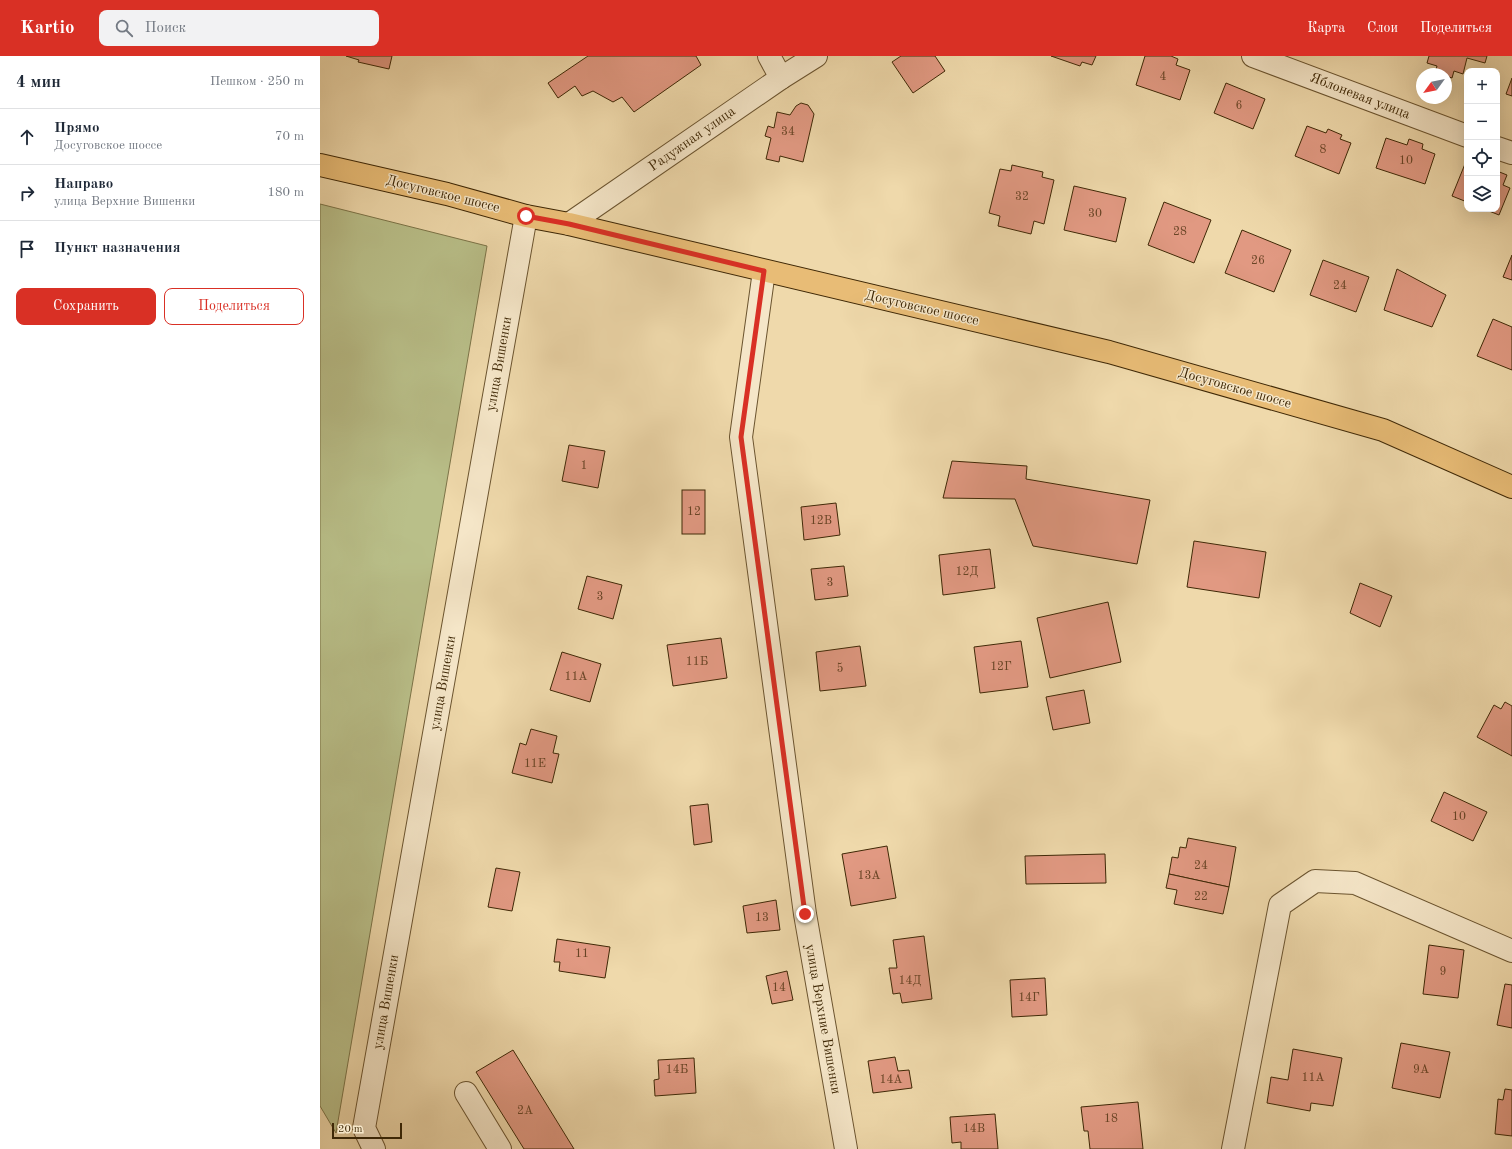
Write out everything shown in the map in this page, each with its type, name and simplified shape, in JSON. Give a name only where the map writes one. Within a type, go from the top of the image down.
[{"type":"main road","name":"Досуговское шоссе","points":[[320,165],[447,194],[526,216],[569,224],[1109,352],[1383,430],[1512,487]]},
{"type":"street","points":[[769,56],[780,78]]},
{"type":"street","name":"Радужная улица","points":[[569,224],[780,78],[816,56]]},
{"type":"street","name":"Яблоневая улица","points":[[1252,56],[1464,135]]},
{"type":"street","points":[[1500,149],[1512,153]]},
{"type":"street","name":"улица Вишенки","points":[[358,1149],[364,1124],[526,216]]},
{"type":"street","name":"улица Верхние Вишенки","points":[[764,271],[741,437],[805,914],[846,1149]]},
{"type":"street","points":[[1233,1149],[1280,905],[1315,880],[1355,883],[1512,951]]},
{"type":"street","points":[[466,1093],[500,1149]]},
{"type":"street","points":[[364,1124],[364,1128],[374,1149]]},
{"type":"green space","points":[[320,204],[487,246],[336,1133],[320,1106]]},
{"type":"building","points":[[346,56],[392,56],[389,69],[358,62],[359,60]]},
{"type":"building","points":[[588,56],[696,56],[701,65],[634,112],[622,97],[613,102],[593,91],[582,96],[575,86],[558,98],[548,83]]},
{"type":"building","points":[[901,56],[935,56],[945,71],[913,93],[892,62]]},
{"type":"building","points":[[1051,56],[1096,56],[1092,65],[1082,62],[1080,66]]},
{"type":"building","points":[[1145,56],[1171,56],[1178,59],[1176,65],[1190,70],[1180,100],[1136,85]]},
{"type":"building","points":[[1429,56],[1487,56],[1485,63],[1467,58],[1463,74],[1454,71],[1452,78],[1452,68],[1436,68],[1437,66],[1427,63]]},
{"type":"building","points":[[1512,78],[1512,96],[1506,94]]},
{"type":"building","points":[[1226,83],[1265,99],[1253,129],[1214,113]]},
{"type":"building","points":[[801,103],[808,105],[814,114],[803,162],[780,156],[779,162],[766,159],[771,138],[765,136],[768,126],[774,128],[777,112],[790,115],[796,106]]},
{"type":"building","points":[[1307,126],[1326,133],[1328,129],[1342,135],[1340,139],[1351,143],[1339,174],[1295,156]]},
{"type":"building","points":[[1386,138],[1407,145],[1409,139],[1423,144],[1422,149],[1435,154],[1425,184],[1376,168]]},
{"type":"building","points":[[1012,165],[1043,172],[1042,177],[1054,180],[1044,224],[1034,221],[1031,234],[998,226],[1000,216],[989,213],[1000,169],[1011,171]]},
{"type":"building","points":[[1464,166],[1464,201],[1452,196]]},
{"type":"building","points":[[1500,172],[1507,175],[1503,185],[1510,188],[1499,215],[1492,212],[1500,212]]},
{"type":"building","points":[[1074,186],[1126,198],[1116,242],[1064,230]]},
{"type":"building","points":[[1164,202],[1211,220],[1194,263],[1148,245]]},
{"type":"building","points":[[1242,230],[1291,250],[1274,292],[1225,273]]},
{"type":"building","points":[[1512,255],[1512,280],[1503,277]]},
{"type":"building","points":[[1323,260],[1369,277],[1356,312],[1310,295]]},
{"type":"building","points":[[1397,269],[1446,295],[1432,327],[1384,310]]},
{"type":"building","points":[[1493,319],[1512,327],[1512,370],[1477,356]]},
{"type":"building","points":[[569,445],[605,451],[598,488],[562,481]]},
{"type":"building","points":[[952,461],[1027,466],[1026,479],[1150,500],[1137,564],[1033,546],[1015,499],[943,498]]},
{"type":"building","points":[[682,490],[705,490],[705,534],[682,534]]},
{"type":"building","points":[[836,503],[840,535],[804,540],[801,507]]},
{"type":"building","points":[[1194,541],[1266,552],[1259,598],[1187,587]]},
{"type":"building","points":[[990,549],[995,588],[943,595],[939,555]]},
{"type":"building","points":[[844,566],[848,596],[815,600],[811,569]]},
{"type":"building","points":[[587,576],[622,585],[613,619],[578,609]]},
{"type":"building","points":[[1360,583],[1392,596],[1380,627],[1350,613]]},
{"type":"building","points":[[1108,602],[1121,662],[1050,678],[1037,618]]},
{"type":"building","points":[[721,638],[727,678],[673,686],[667,645]]},
{"type":"building","points":[[1021,641],[1028,687],[980,693],[974,647]]},
{"type":"building","points":[[860,646],[866,686],[820,691],[816,652]]},
{"type":"building","points":[[562,652],[601,664],[590,702],[550,690]]},
{"type":"building","points":[[1084,690],[1090,723],[1053,730],[1046,697]]},
{"type":"building","points":[[1505,702],[1512,706],[1512,756],[1477,737],[1494,705],[1501,709]]},
{"type":"building","points":[[531,729],[557,736],[553,753],[559,754],[552,783],[512,773],[520,743],[526,745]]},
{"type":"building","points":[[1444,792],[1487,812],[1473,841],[1431,821]]},
{"type":"building","points":[[708,804],[712,842],[694,845],[690,806]]},
{"type":"building","points":[[1188,838],[1236,847],[1229,887],[1169,874],[1172,857],[1178,858],[1180,847],[1186,848]]},
{"type":"building","points":[[887,846],[896,898],[851,906],[842,854]]},
{"type":"building","points":[[1105,854],[1106,883],[1026,884],[1025,856]]},
{"type":"building","points":[[496,868],[520,872],[512,911],[488,907]]},
{"type":"building","points":[[1169,874],[1229,887],[1223,914],[1174,904],[1177,890],[1166,888]]},
{"type":"building","points":[[776,900],[780,930],[747,933],[743,906]]},
{"type":"building","points":[[924,936],[932,999],[902,1003],[900,993],[893,994],[889,968],[897,968],[893,940]]},
{"type":"building","points":[[557,939],[610,947],[605,978],[559,971],[560,962],[554,962]]},
{"type":"building","points":[[1429,945],[1464,950],[1458,998],[1423,994]]},
{"type":"building","points":[[787,971],[793,1000],[772,1004],[766,976]]},
{"type":"building","points":[[1045,978],[1047,1015],[1012,1017],[1010,980]]},
{"type":"building","points":[[1505,984],[1512,985],[1512,1028],[1497,1025]]},
{"type":"building","points":[[1401,1043],[1450,1052],[1440,1098],[1392,1088]]},
{"type":"building","points":[[1293,1049],[1342,1058],[1333,1106],[1311,1103],[1310,1111],[1267,1103],[1271,1077],[1288,1080]]},
{"type":"building","points":[[513,1050],[574,1149],[524,1149],[476,1072]]},
{"type":"building","points":[[895,1057],[898,1071],[909,1070],[912,1088],[873,1093],[868,1061]]},
{"type":"building","points":[[694,1058],[696,1093],[655,1096],[654,1080],[659,1079],[658,1060]]},
{"type":"building","points":[[1505,1089],[1512,1090],[1512,1136],[1495,1134],[1498,1099],[1503,1100]]},
{"type":"building","points":[[1138,1102],[1143,1149],[1090,1149],[1088,1131],[1084,1131],[1081,1107]]},
{"type":"building","points":[[995,1114],[998,1149],[961,1149],[961,1142],[952,1143],[950,1117]]},
{"type":"route","points":[[526,216],[569,224],[764,271],[741,437],[805,914]]}]
